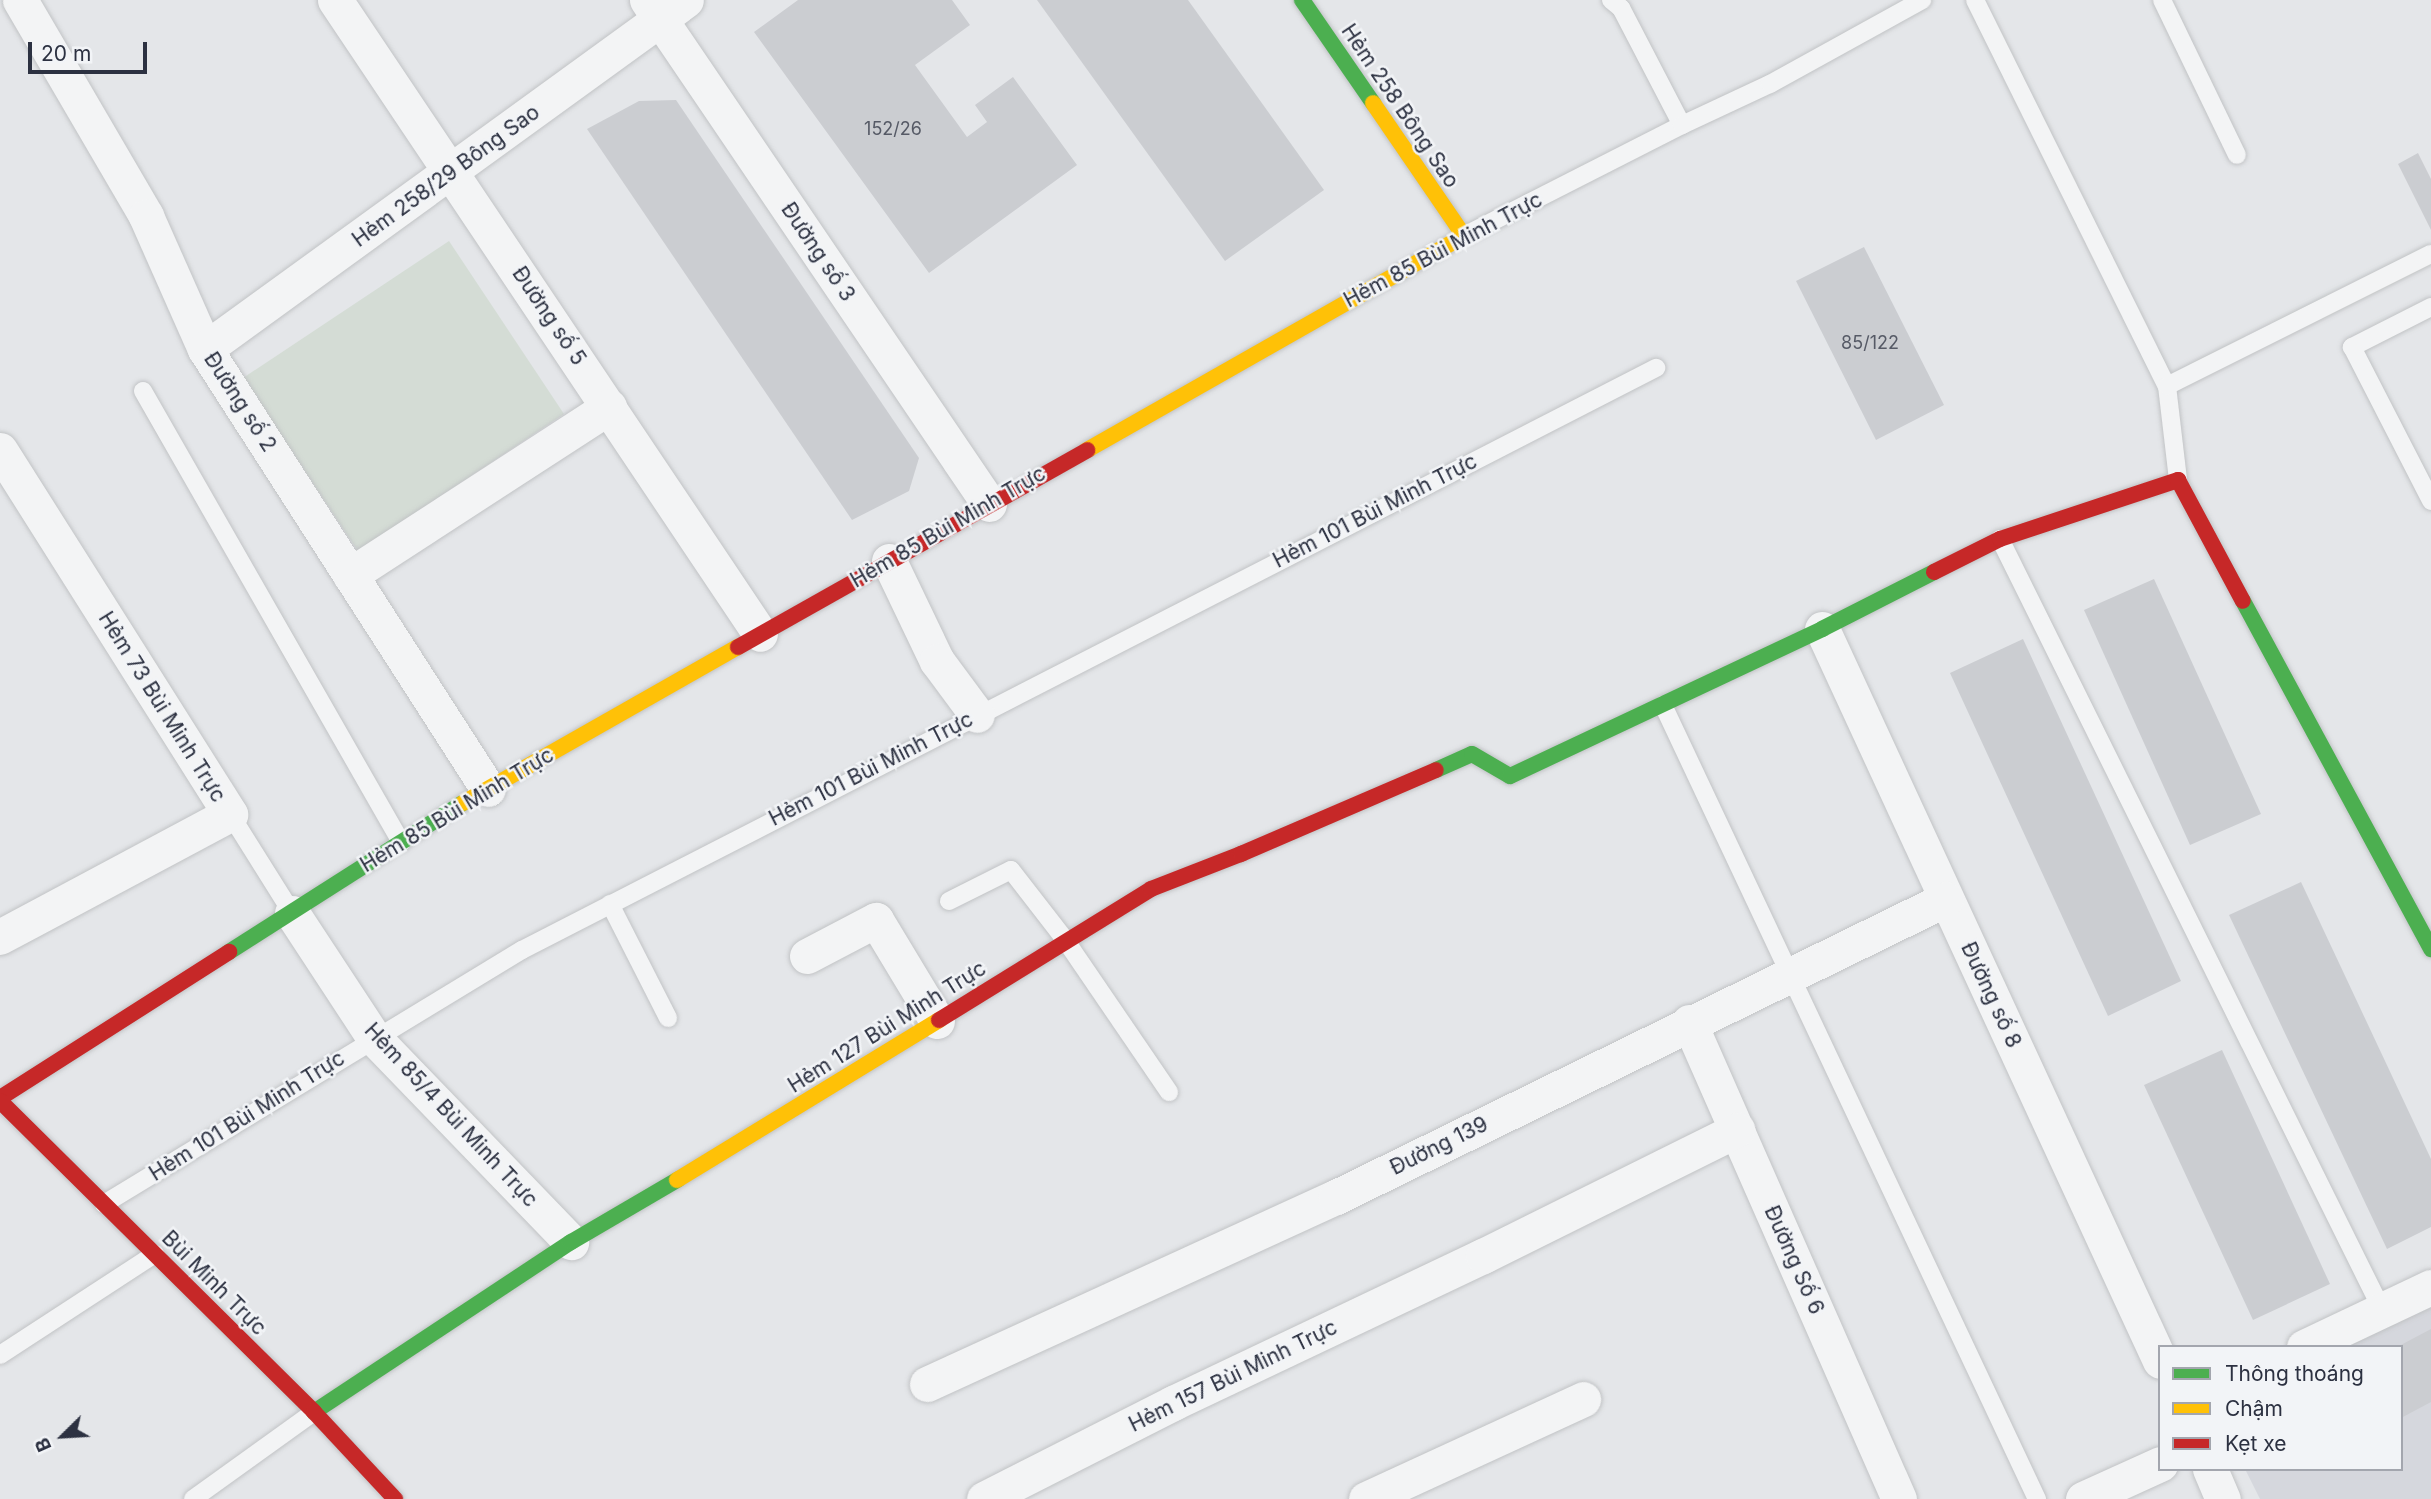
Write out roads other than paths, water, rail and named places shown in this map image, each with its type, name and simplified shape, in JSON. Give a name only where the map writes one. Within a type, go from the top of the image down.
[{"type":"street","name":"Đường số 2","points":[[20,0],[146,216],[205,349],[488,789]]},
{"type":"street","name":"Đường số 5","points":[[335,0],[453,171],[760,634]]},
{"type":"street","name":"Hẻm 258 Bông Sao","points":[[1302,0],[1464,236]]},
{"type":"street","name":"Hẻm 258/29 Bông Sao","points":[[205,349],[453,171],[664,6]]},
{"type":"street","name":"Đường số 3","points":[[664,6],[989,504]]},
{"type":"street","name":"Hẻm 85 Bùi Minh Trực","points":[[0,1099],[488,789],[1464,236]]},
{"type":"street","points":[[351,575],[609,407]]},
{"type":"street","name":"Hẻm 73 Bùi Minh Trực","points":[[0,450],[230,814],[0,937]]},
{"type":"street","points":[[1662,705],[1822,629],[2000,539],[2178,480],[2431,949]]},
{"type":"street","points":[[890,561],[937,661],[977,715]]},
{"type":"street","name":"Đường số 8","points":[[1822,629],[2158,1357]]},
{"type":"street","name":"Hẻm 127 Bùi Minh Trực","points":[[314,1412],[571,1242],[659,1192],[1151,889],[1241,854],[1472,754],[1510,776],[1662,705]]},
{"type":"street","name":"Đường 139","points":[[927,1384],[1336,1197],[1689,1022],[1946,899]]},
{"type":"street","name":"Hẻm 85/4 Bùi Minh Trực","points":[[292,913],[374,1038],[571,1242]]},
{"type":"street","points":[[807,956],[876,919],[937,1021]]},
{"type":"street","name":"Đường Số 6","points":[[1689,1022],[1899,1499]]},
{"type":"street","name":"Bùi Minh Trực","points":[[0,1099],[314,1412],[395,1499]]},
{"type":"street","name":"Hẻm 157 Bùi Minh Trực","points":[[984,1499],[1173,1403],[1483,1256],[1737,1130]]},
{"type":"street","points":[[2308,1345],[2431,1287]]},
{"type":"street","points":[[1366,1499],[1583,1399]]},
{"type":"street","points":[[2083,1499],[2158,1465]]},
{"type":"street","points":[[2211,1471],[2223,1499]]},
{"type":"lane","points":[[1611,0],[1620,8],[1682,125]]},
{"type":"lane","name":"Hẻm 85 Bùi Minh Trực","points":[[1464,236],[1682,125],[1770,84],[1922,0]]},
{"type":"lane","points":[[1975,0],[2167,386],[2178,480]]},
{"type":"lane","points":[[2162,0],[2237,155]]},
{"type":"lane","points":[[2167,386],[2431,254]]},
{"type":"lane","points":[[2431,307],[2352,347],[2431,502]]},
{"type":"lane","name":"Hẻm 101 Bùi Minh Trực","points":[[104,1204],[522,950],[1656,368]]},
{"type":"lane","points":[[143,391],[401,842]]},
{"type":"lane","points":[[2000,539],[2382,1310]]},
{"type":"lane","points":[[1662,705],[2037,1499]]},
{"type":"lane","points":[[230,814],[292,913]]},
{"type":"lane","points":[[949,901],[1011,870],[1066,941],[1169,1092]]},
{"type":"lane","points":[[610,904],[668,1018]]},
{"type":"lane","points":[[0,1355],[155,1254]]},
{"type":"lane","points":[[193,1499],[314,1412]]}]
